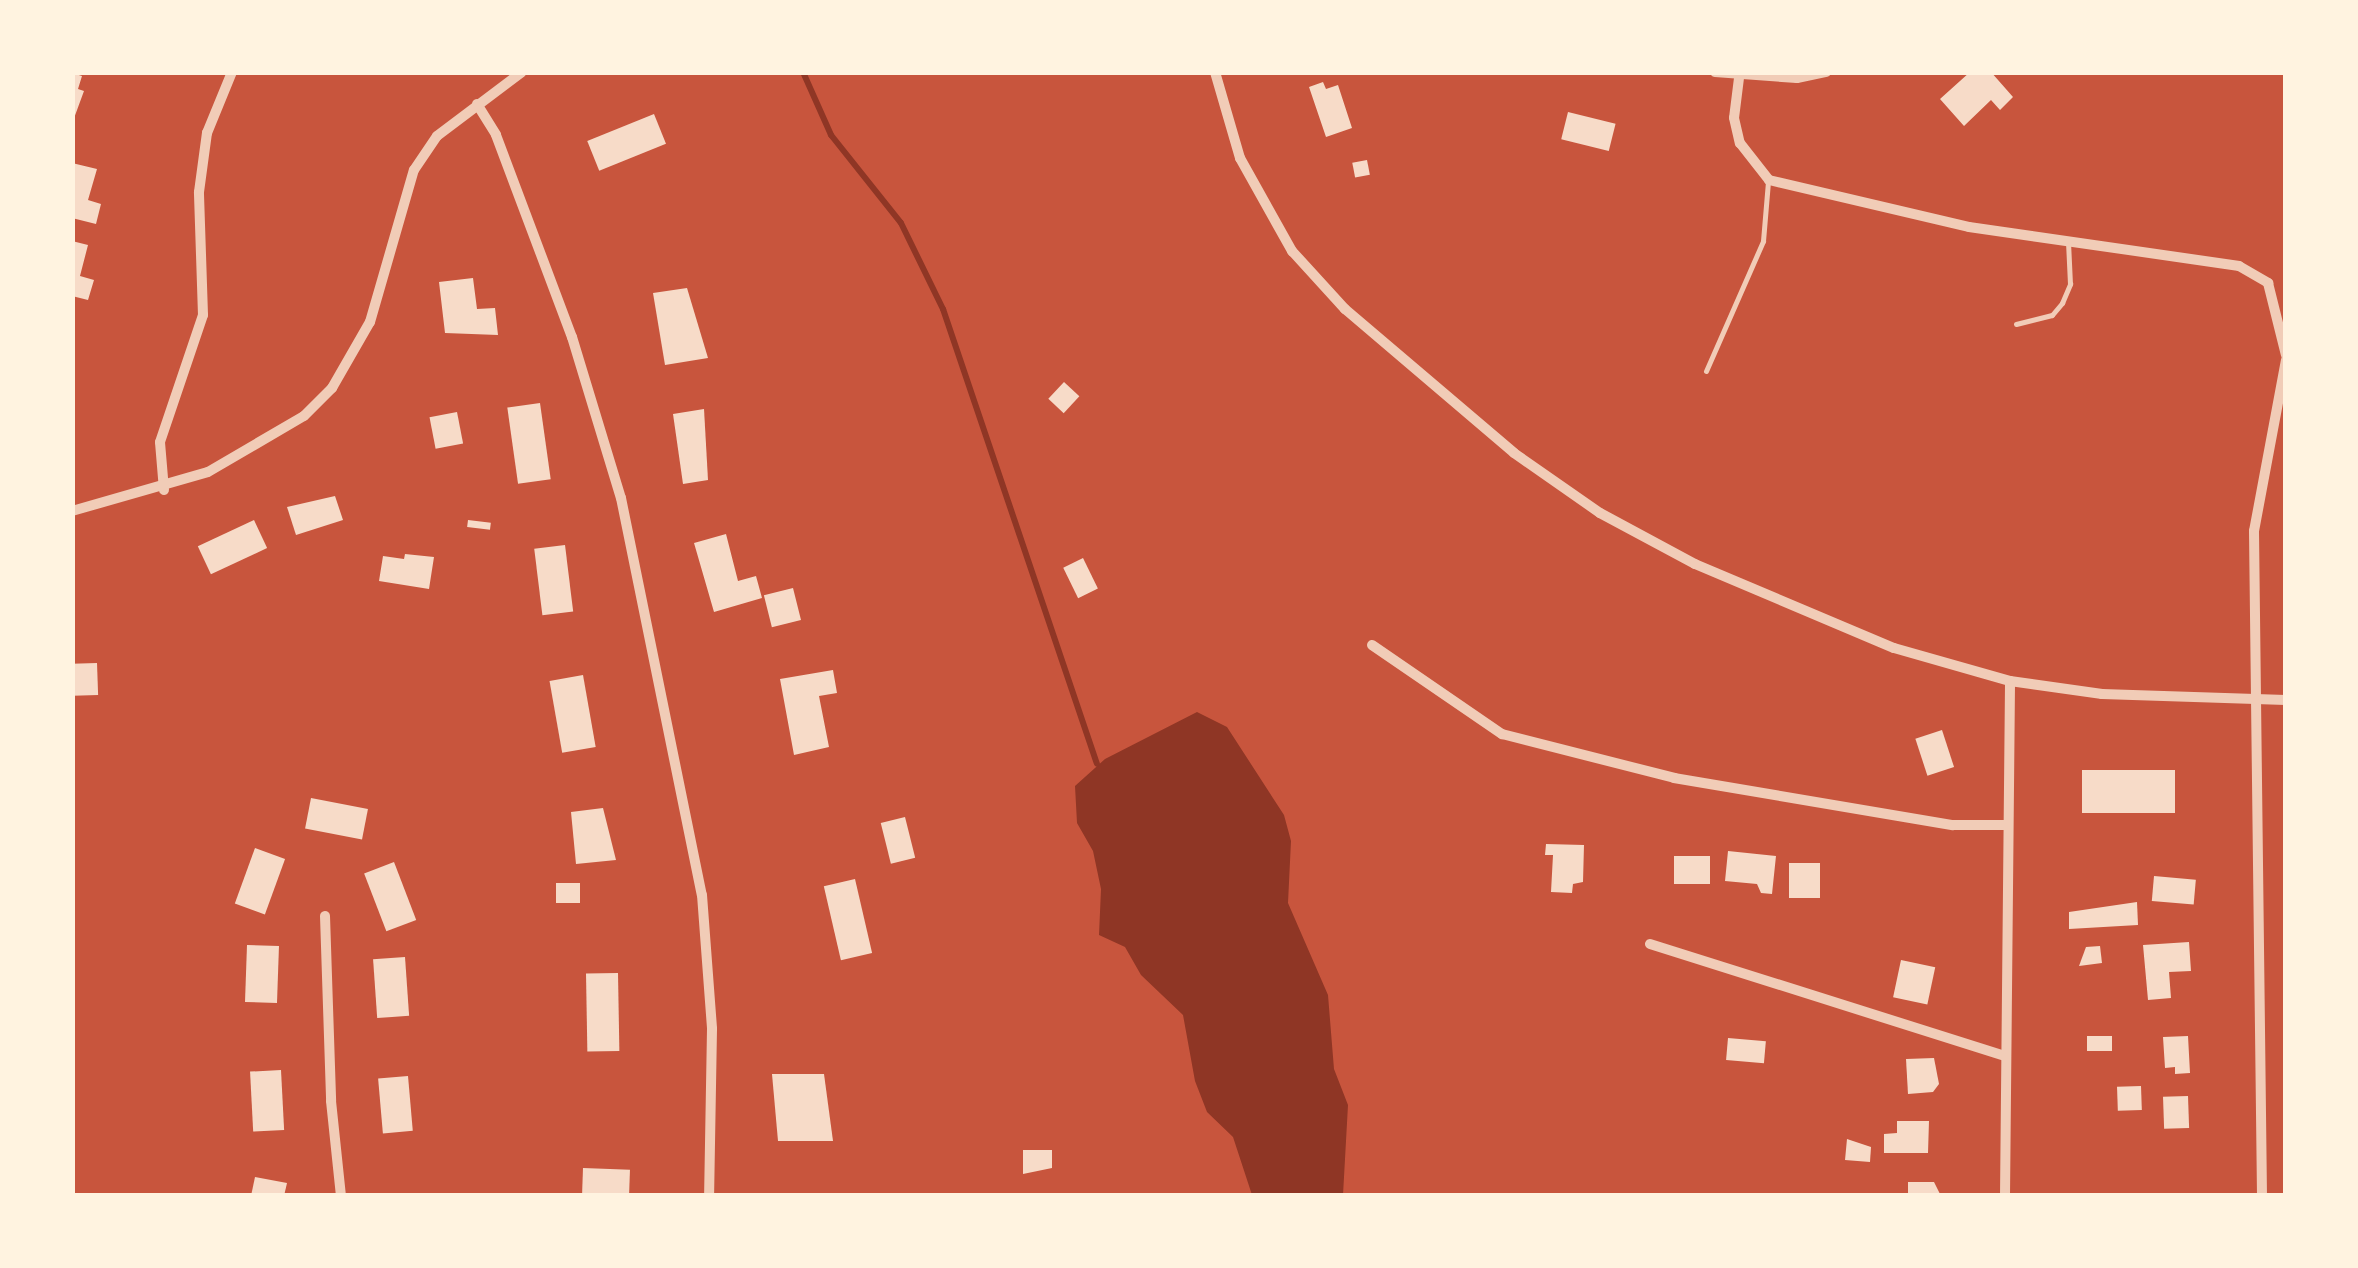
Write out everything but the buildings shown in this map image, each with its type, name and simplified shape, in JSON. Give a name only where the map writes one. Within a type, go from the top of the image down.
[{"type":"street","points":[[164,490],[160,442],[203,315],[199,192],[207,133],[232,72]]},
{"type":"street","points":[[72,512],[164,490],[272,440],[332,388],[370,322],[414,170],[437,136],[522,72]]},
{"type":"street","points":[[1215,72],[1240,158],[1292,251],[1345,309],[1514,453],[1600,513],[1695,564],[1894,648],[2010,681],[2102,694],[2286,700]]},
{"type":"street","points":[[1715,72],[1739,78],[1815,78],[1826,72]]},
{"type":"street","points":[[1739,78],[1734,118],[1740,143],[1768,180],[1969,227],[2255,272],[2277,302],[2286,358],[2254,531],[2262,1196]]},
{"type":"street","points":[[476,104],[496,135],[572,337],[622,498],[702,895],[712,1030],[709,1196]]},
{"type":"street","points":[[1372,645],[1502,734],[1674,778],[1953,825],[2006,825]]},
{"type":"street","points":[[2005,1196],[2010,681]]},
{"type":"street","points":[[325,916],[330,1101],[341,1196]]},
{"type":"street","points":[[1650,944],[2006,1056]]},
{"type":"lane","points":[[1706,371],[1763,241],[1768,180]]},
{"type":"lane","points":[[2016,324],[2052,315],[2062,302],[2070,284],[2068,242]]},
{"type":"shaded area","points":[[1197,712],[1227,727],[1284,815],[1291,841],[1288,903],[1328,995],[1334,1069],[1348,1105],[1343,1195],[1252,1195],[1233,1137],[1207,1112],[1195,1081],[1183,1015],[1141,975],[1125,947],[1099,935],[1101,889],[1093,851],[1077,823],[1075,786],[1105,759]]},
{"type":"waterway","points":[[803,72],[831,135],[901,223],[943,309],[1097,764]]}]
